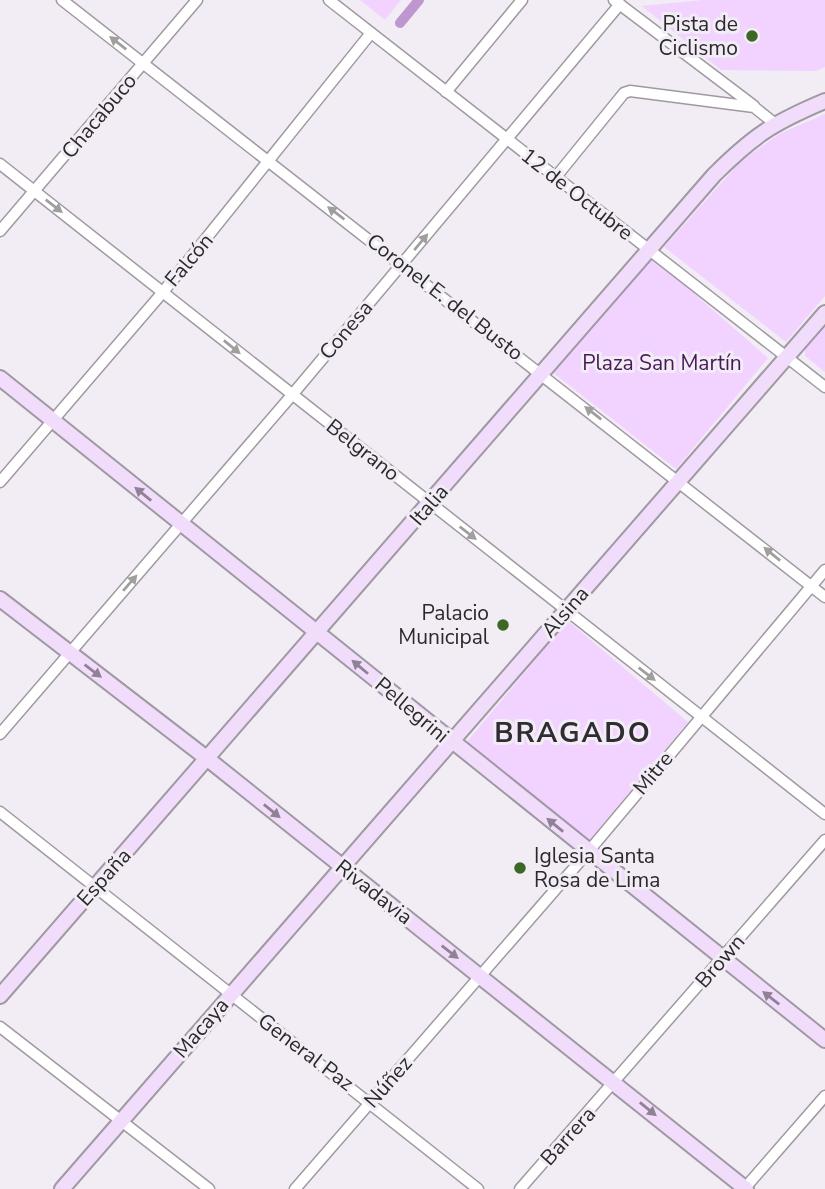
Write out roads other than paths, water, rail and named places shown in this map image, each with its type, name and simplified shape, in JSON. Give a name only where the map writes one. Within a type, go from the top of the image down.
[{"type":"main road","name":"Italia","points":[[209,760],[714,175],[750,140],[774,123],[825,101]]},
{"type":"main road","name":"Alsina","points":[[341,866],[825,313]]},
{"type":"main road","name":"Pellegrini","points":[[0,379],[825,1040]]},
{"type":"main road","name":"Rivadavia","points":[[0,599],[209,760],[615,1082],[745,1189]]},
{"type":"main road","name":"España","points":[[0,996],[209,760]]},
{"type":"main road","name":"Macaya","points":[[62,1189],[341,866]]},
{"type":"street","name":"Chacabuco","points":[[0,232],[197,0]]},
{"type":"street","name":"12 de Octubre","points":[[329,0],[825,387]]},
{"type":"street","points":[[446,92],[522,0]]},
{"type":"street","name":"Coronel E. del Busto","points":[[69,2],[825,597]]},
{"type":"street","points":[[617,2],[774,123]]},
{"type":"street","name":"Conesa","points":[[0,734],[507,140],[617,2]]},
{"type":"street","name":"Falcón","points":[[0,482],[163,292],[371,33]]},
{"type":"street","points":[[555,178],[624,93],[630,90],[754,107]]},
{"type":"street","name":"Belgrano","points":[[0,164],[825,814]]},
{"type":"street","name":"Mitre","points":[[481,976],[825,570]]},
{"type":"street","name":"General Paz","points":[[0,812],[230,994],[371,1101],[478,1189]]},
{"type":"street","name":"Brown","points":[[615,1082],[825,840]]},
{"type":"street","name":"Núñez","points":[[295,1189],[481,976]]},
{"type":"street","points":[[0,1027],[209,1189]]},
{"type":"street","name":"Barrera","points":[[520,1189],[615,1082]]},
{"type":"street","points":[[745,1189],[825,1096]]},
{"type":"waterway","points":[[400,23],[419,0]]},
{"type":"place","name":"Pista de Ciclismo","points":[[752,36]]},
{"type":"place","name":"Palacio Municipal","points":[[503,625]]},
{"type":"place","name":"Iglesia Santa Rosa de Lima","points":[[520,868]]},
{"type":"district","name":"BRAGADO","points":[[573,732]]},
{"type":"park label","name":"Plaza San Martín","points":[[662,363]]}]
